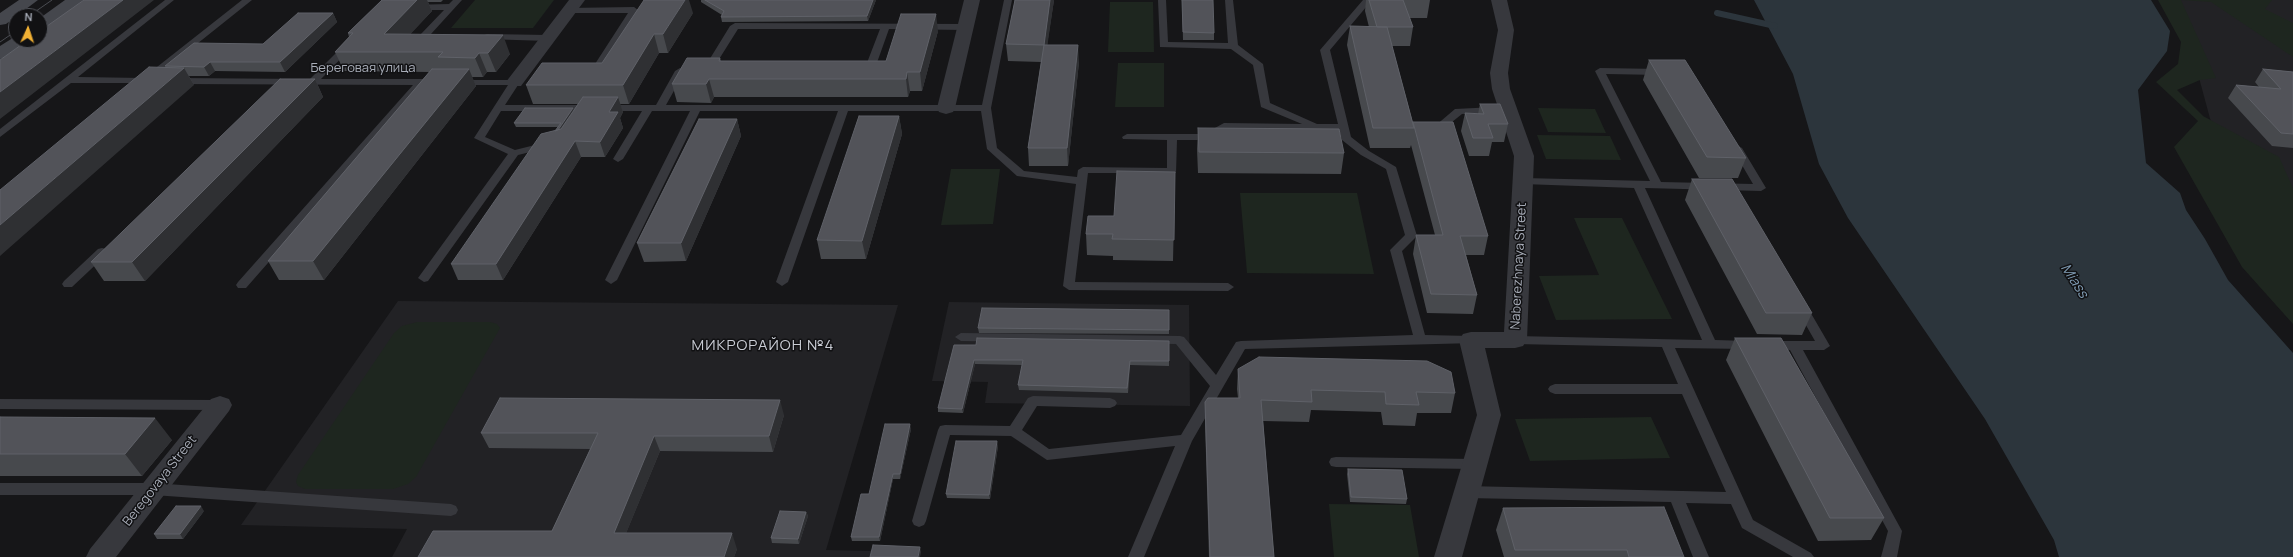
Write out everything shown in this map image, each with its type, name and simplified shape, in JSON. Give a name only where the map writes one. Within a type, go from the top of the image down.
[{"type":"main road","points":[[0,20],[30,0]]},
{"type":"main road","points":[[48,20],[76,0]]},
{"type":"main road","points":[[0,54],[9,48]]},
{"type":"street","points":[[946,108],[972,0]]},
{"type":"street","name":"Naberezhnaya Street","points":[[1471,340],[1515,340],[1524,156],[1501,89],[1499,73],[1506,30],[1499,0]]},
{"type":"street","points":[[524,76],[548,38],[573,5]]},
{"type":"street","points":[[1448,557],[1489,415],[1471,340]]},
{"type":"street","name":"Beregovaya Street","points":[[100,557],[220,405]]},
{"type":"lane","points":[[0,134],[170,0]]},
{"type":"lane","points":[[132,90],[248,0]]},
{"type":"lane","points":[[446,37],[423,37],[458,0]]},
{"type":"lane","points":[[1008,0],[986,108],[992,149],[1021,174],[1082,181]]},
{"type":"lane","points":[[1162,0],[1163,45],[1233,46],[1258,64],[1265,105],[1319,127]]},
{"type":"lane","points":[[1229,0],[1233,46]]},
{"type":"lane","points":[[1368,0],[1326,50],[1345,132],[1365,153],[1391,167],[1411,236],[1396,250],[1420,339]]},
{"type":"lane","points":[[573,5],[638,9],[599,66],[574,72]]},
{"type":"lane","points":[[404,6],[451,7]]},
{"type":"lane","points":[[618,159],[680,70],[714,70],[735,26],[965,27]]},
{"type":"lane","points":[[853,71],[869,71],[885,27]]},
{"type":"lane","points":[[478,37],[548,38]]},
{"type":"lane","points":[[313,81],[356,38]]},
{"type":"lane","points":[[1657,185],[1600,71],[1675,72]]},
{"type":"lane","points":[[524,76],[498,108],[479,138],[514,153],[561,142]]},
{"type":"lane","name":"Береговая улица","points":[[68,80],[421,82],[524,76]]},
{"type":"lane","points":[[268,92],[280,81]]},
{"type":"lane","points":[[242,285],[421,82]]},
{"type":"lane","points":[[782,282],[844,107]]},
{"type":"lane","points":[[498,108],[986,108]]},
{"type":"lane","points":[[576,119],[584,108]]},
{"type":"lane","points":[[611,280],[696,108]]},
{"type":"lane","points":[[1427,137],[1459,111],[1508,110]]},
{"type":"lane","points":[[1204,138],[1224,126],[1319,127],[1345,132]]},
{"type":"lane","points":[[1291,138],[1345,132]]},
{"type":"lane","points":[[1523,181],[1761,188],[1730,136]]},
{"type":"lane","points":[[1127,137],[1228,138]]},
{"type":"lane","points":[[1172,137],[1172,171],[1083,170],[1069,286],[1228,287]]},
{"type":"lane","points":[[424,278],[514,153]]},
{"type":"lane","points":[[1638,184],[1710,344]]},
{"type":"lane","points":[[1733,187],[1741,201]]},
{"type":"lane","points":[[68,284],[108,246]]},
{"type":"lane","points":[[1515,340],[1824,346],[1796,298]]},
{"type":"lane","points":[[960,337],[1180,340],[1217,385]]},
{"type":"lane","points":[[1136,557],[1185,440],[1241,345],[1420,339],[1471,340]]},
{"type":"lane","points":[[1666,343],[1734,498],[1747,524],[1806,557]]},
{"type":"lane","points":[[1794,346],[1895,531],[1889,557]]},
{"type":"lane","points":[[1555,389],[1686,390]]},
{"type":"lane","points":[[1014,431],[1033,402],[1110,402]]},
{"type":"lane","points":[[0,404],[220,405]]},
{"type":"lane","points":[[919,521],[945,430],[1014,431],[1047,455],[1185,440]]},
{"type":"lane","points":[[1336,462],[1474,464]]},
{"type":"lane","points":[[0,489],[153,490],[451,510]]},
{"type":"lane","points":[[1466,492],[1734,498]]},
{"type":"lane","points":[[1676,497],[1701,557]]},
{"type":"shaded area","points":[[475,0],[554,0],[533,28],[451,28]]},
{"type":"shaded area","points":[[2158,0],[2181,0],[2216,78],[2200,80],[2177,90],[2203,116],[2279,157],[2293,188],[2293,324],[2242,267],[2174,147],[2198,121],[2156,82],[2178,64],[2181,42]]},
{"type":"shaded area","points":[[2178,0],[2293,0],[2293,231],[2215,137]]},
{"type":"shaded area","points":[[2181,0],[2272,0],[2265,9],[2293,23],[2293,57],[2211,2]]},
{"type":"shaded area","points":[[1110,2],[1153,2],[1154,52],[1108,52]]},
{"type":"shaded area","points":[[1118,63],[1164,63],[1164,107],[1115,107]]},
{"type":"shaded area","points":[[1538,108],[1595,109],[1606,133],[1548,132]]},
{"type":"shaded area","points":[[1537,135],[1610,136],[1621,160],[1546,159]]},
{"type":"shaded area","points":[[951,169],[1000,169],[993,224],[941,225]]},
{"type":"shaded area","points":[[1240,193],[1357,193],[1374,274],[1247,273]]},
{"type":"shaded area","points":[[1574,218],[1622,218],[1672,319],[1556,320],[1539,276],[1599,275]]},
{"type":"shaded area","points":[[398,301],[898,305],[826,550],[921,552],[920,557],[392,557],[407,529],[241,525]]},
{"type":"shaded area","points":[[949,302],[1189,305],[1190,406],[985,403],[988,382],[932,381]]},
{"type":"shaded area","points":[[417,322],[490,322],[497,324],[500,328],[416,477],[408,484],[393,489],[305,489],[298,486],[296,482],[298,475],[394,333],[402,326]]},
{"type":"shaded area","points":[[1651,417],[1670,458],[1530,461],[1515,419]]},
{"type":"shaded area","points":[[1329,504],[1410,505],[1419,557],[1334,557]]},
{"type":"water","name":"Miass","points":[[1754,0],[2151,0],[2170,31],[2167,51],[2138,90],[2146,163],[2180,193],[2186,210],[2205,239],[2228,280],[2293,353],[2293,557],[2059,557],[2054,540],[1985,419],[1848,218],[1819,164],[1793,74]]},
{"type":"building","points":[[84,0],[123,0],[0,92],[0,60],[17,48],[48,48],[48,25]]},
{"type":"building","points":[[382,0],[417,0],[384,34],[503,35],[488,53],[479,53],[475,58],[438,57],[443,52],[335,52],[353,33],[348,33]]},
{"type":"building","points":[[644,0],[685,0],[663,34],[654,34],[623,85],[526,85],[542,63],[602,63]]},
{"type":"building","points":[[705,0],[873,0],[867,16],[721,17],[724,11]]},
{"type":"building","points":[[1015,0],[1050,0],[1044,45],[1006,44]]},
{"type":"building","points":[[1182,0],[1213,0],[1214,33],[1183,32]]},
{"type":"building","points":[[1369,0],[1403,0],[1413,27],[1377,27]]},
{"type":"building","points":[[298,13],[333,13],[280,62],[210,62],[204,67],[165,66],[194,43],[263,44]]},
{"type":"building","points":[[901,14],[936,14],[920,72],[907,72],[906,79],[709,79],[706,84],[672,84],[687,58],[720,58],[719,61],[886,61]]},
{"type":"building","points":[[1350,26],[1387,27],[1414,128],[1373,128]]},
{"type":"building","points":[[1044,45],[1078,45],[1067,148],[1028,148]]},
{"type":"building","points":[[1649,60],[1685,60],[1746,158],[1707,157]]},
{"type":"building","points":[[149,67],[184,68],[0,225],[0,190]]},
{"type":"building","points":[[432,69],[469,69],[313,261],[268,261]]},
{"type":"building","points":[[2263,69],[2293,72],[2293,134],[2281,133],[2236,85],[2281,89]]},
{"type":"building","points":[[280,79],[315,79],[132,262],[91,262]]},
{"type":"building","points":[[583,97],[618,97],[609,112],[618,112],[600,142],[575,141],[496,264],[451,264],[541,134],[561,129]]},
{"type":"building","points":[[1480,104],[1500,104],[1508,124],[1488,124],[1493,138],[1473,138],[1465,113],[1484,114]]},
{"type":"building","points":[[525,108],[573,108],[558,130],[555,131],[561,123],[514,123]]},
{"type":"building","points":[[859,116],[899,116],[862,241],[817,240]]},
{"type":"building","points":[[699,119],[737,119],[681,243],[637,243]]},
{"type":"building","points":[[1413,122],[1453,122],[1488,236],[1460,236],[1477,295],[1431,294],[1416,235],[1443,235]]},
{"type":"building","points":[[1198,128],[1339,129],[1344,153],[1199,152]]},
{"type":"building","points":[[1117,171],[1175,172],[1174,240],[1112,239],[1113,234],[1086,234],[1088,216],[1114,216]]},
{"type":"building","points":[[1692,179],[1732,179],[1812,313],[1766,313]]},
{"type":"building","points":[[982,308],[1169,310],[1169,330],[978,328]]},
{"type":"building","points":[[977,338],[1169,341],[1169,361],[1130,361],[1127,388],[1018,385],[1023,360],[974,360],[962,409],[938,408],[954,345],[976,345]]},
{"type":"building","points":[[1735,338],[1781,338],[1884,518],[1830,518]]},
{"type":"building","points":[[1259,357],[1427,361],[1451,372],[1455,393],[1416,392],[1419,405],[1386,404],[1385,392],[1311,390],[1312,402],[1261,400],[1274,557],[1210,557],[1205,402],[1208,398],[1240,398],[1238,369]]},
{"type":"building","points":[[500,398],[780,400],[769,436],[654,436],[614,533],[732,533],[724,557],[418,557],[433,531],[552,531],[598,433],[481,433]]},
{"type":"building","points":[[0,417],[155,418],[125,454],[0,454]]},
{"type":"building","points":[[885,424],[910,424],[900,474],[893,474],[879,537],[851,537],[861,494],[869,494]]},
{"type":"building","points":[[956,441],[997,441],[989,495],[946,494]]},
{"type":"building","points":[[1348,469],[1402,470],[1407,499],[1351,497]]},
{"type":"building","points":[[176,506],[201,506],[180,534],[154,534]]},
{"type":"building","points":[[1664,507],[1684,557],[1629,557],[1627,550],[1515,550],[1503,508]]},
{"type":"building","points":[[780,511],[806,512],[798,539],[771,538]]},
{"type":"building","points":[[873,545],[920,547],[918,557],[870,557]]},
{"type":"waterway","points":[[1717,13],[1775,26]]},
{"type":"tram line","points":[[40,8],[52,0]]},
{"type":"tram line","points":[[0,42],[8,36]]},
{"type":"district","name":"МИКРОРАЙОН №4","points":[[763,346]]}]
